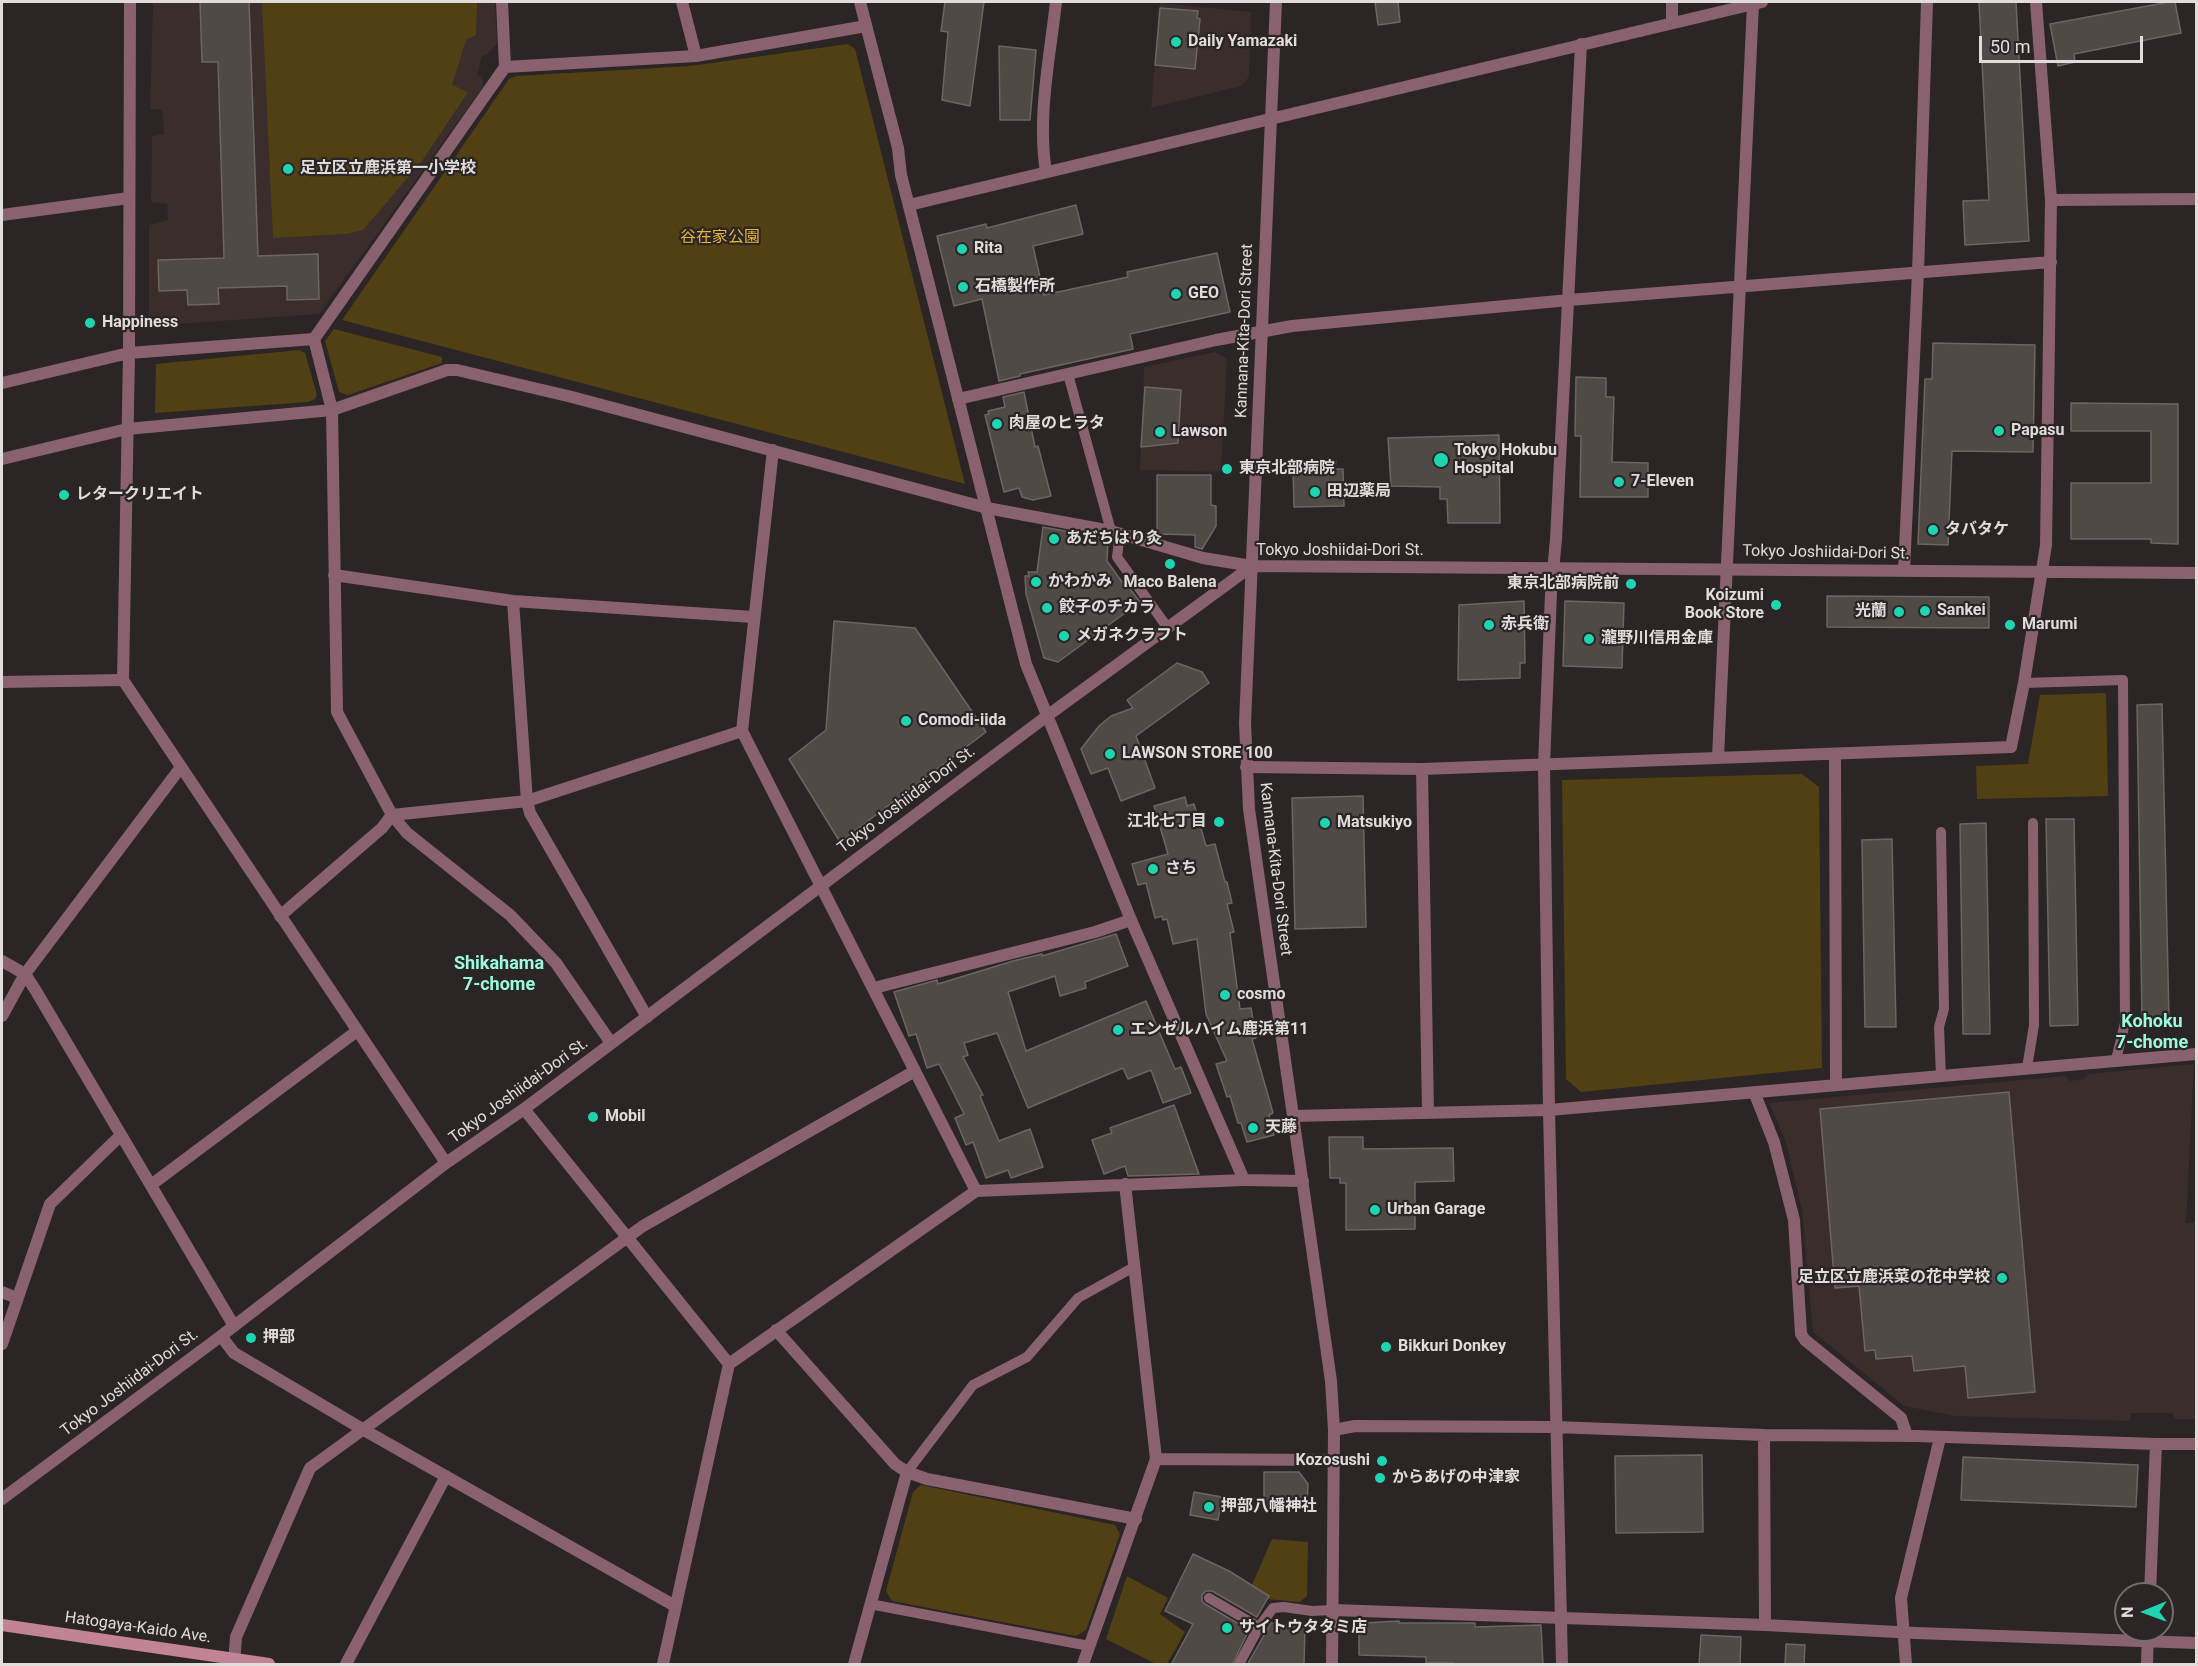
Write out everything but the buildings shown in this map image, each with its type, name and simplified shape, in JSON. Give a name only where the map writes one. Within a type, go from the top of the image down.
[{"type":"main road","name":"Hatogaya-Kaido Ave.","points":[[2,1625],[234,1662],[269,1665]]},
{"type":"street","points":[[130,2],[129,353],[123,680],[446,1163]]},
{"type":"street","points":[[502,2],[505,67],[314,339],[332,410],[337,712],[392,815],[407,833],[510,915],[556,963],[611,1043]]},
{"type":"street","points":[[682,2],[696,56]]},
{"type":"street","points":[[860,2],[898,148],[901,175],[1026,664],[1131,920],[1244,1180]]},
{"type":"street","points":[[1046,172],[1043,122],[1056,2]]},
{"type":"street","name":"Kannana-Kita-Dori Street","points":[[1276,2],[1245,723],[1246,767],[1249,809],[1331,1381],[1334,1430],[1332,1665]]},
{"type":"street","points":[[1672,2],[1672,22]]},
{"type":"street","points":[[909,205],[1758,2],[1740,286],[1718,757]]},
{"type":"street","points":[[1904,570],[1928,2]]},
{"type":"street","points":[[1246,767],[1422,769],[2011,747],[2024,683],[2046,545],[2051,200],[2036,2]]},
{"type":"street","points":[[505,67],[696,56],[866,26]]},
{"type":"street","points":[[1562,1665],[1549,1110],[1544,765],[1581,44]]},
{"type":"street","points":[[2,214],[129,198]]},
{"type":"street","points":[[2051,200],[2196,199]]},
{"type":"street","points":[[958,399],[1216,340],[1309,324],[1569,300],[2051,261]]},
{"type":"street","points":[[2,383],[129,353],[314,339]]},
{"type":"street","points":[[2,459],[127,429],[332,410],[447,370],[457,370],[572,397],[987,508],[1116,532],[1203,558],[1252,566]]},
{"type":"street","points":[[773,450],[742,730],[976,1191]]},
{"type":"street","name":"Tokyo Joshiidai-Dori St.","points":[[2,1499],[234,1326],[446,1163],[524,1109],[1047,716],[1252,566],[2196,573]]},
{"type":"street","points":[[334,574],[513,601],[753,617]]},
{"type":"street","points":[[513,601],[526,801],[530,813],[647,1017]]},
{"type":"street","points":[[2,682],[123,680]]},
{"type":"street","points":[[280,916],[382,828],[392,815],[526,801],[742,730]]},
{"type":"street","points":[[1835,754],[1836,1084]]},
{"type":"street","points":[[2,1016],[25,974],[181,767]]},
{"type":"street","points":[[1422,769],[1428,1113]]},
{"type":"street","points":[[874,988],[1095,932],[1131,920]]},
{"type":"street","points":[[2,961],[25,974],[234,1326]]},
{"type":"street","points":[[151,1185],[357,1031]]},
{"type":"street","points":[[1293,1116],[1549,1110],[2196,1054]]},
{"type":"street","points":[[234,1662],[236,1637],[310,1468],[643,1226],[915,1071]]},
{"type":"street","points":[[1754,1092],[1774,1142],[1794,1221],[1801,1334],[1805,1340],[1900,1418],[1907,1436]]},
{"type":"street","points":[[524,1109],[729,1364]]},
{"type":"street","points":[[2,1344],[50,1204],[122,1134]]},
{"type":"street","points":[[663,1665],[729,1364],[976,1191],[1244,1180],[1304,1181]]},
{"type":"street","points":[[1083,1665],[1156,1459],[1125,1184]]},
{"type":"street","points":[[2,1292],[17,1298]]},
{"type":"street","points":[[776,1330],[895,1464],[907,1472],[927,1479],[1136,1520]]},
{"type":"street","points":[[220,1336],[234,1353],[364,1430],[675,1606]]},
{"type":"street","points":[[1334,1430],[1355,1426],[1556,1427],[1764,1435],[1907,1436],[2196,1444]]},
{"type":"street","points":[[1764,1435],[1765,1625]]},
{"type":"street","points":[[1906,1665],[1901,1598],[1940,1438]]},
{"type":"street","points":[[2150,1582],[2156,1444]]},
{"type":"street","points":[[1156,1459],[1334,1460]]},
{"type":"street","points":[[855,1665],[907,1472]]},
{"type":"street","points":[[346,1665],[446,1476]]},
{"type":"street","points":[[1333,1610],[1561,1618],[1668,1626],[1765,1625],[1904,1633],[2114,1635]]},
{"type":"street","points":[[2174,1639],[2196,1643]]},
{"type":"street","points":[[2147,1665],[2148,1642]]},
{"type":"lane","points":[[1068,374],[1116,532],[1117,557],[1167,627]]},
{"type":"lane","points":[[2024,683],[2123,680],[2125,1023],[2116,1060]]},
{"type":"lane","points":[[2027,1068],[2034,1025],[2033,824]]},
{"type":"lane","points":[[1941,832],[1944,1010],[1939,1027],[1941,1076]]},
{"type":"lane","points":[[907,1472],[973,1385],[1027,1357],[1078,1298],[1134,1267]]},
{"type":"lane","points":[[1209,1598],[1259,1627]]},
{"type":"lane","points":[[870,1604],[1089,1646]]},
{"type":"lane","points":[[1239,1665],[1259,1627],[1273,1608],[1284,1606],[1312,1611],[1333,1610]]},
{"type":"shaded area","name":"足立区立鹿浜第一小学校","points":[[153,2],[495,2],[497,44],[482,56],[477,75],[482,77],[483,87],[319,314],[149,326],[149,225],[168,220],[167,204],[151,202],[152,136],[164,134],[162,109],[150,110]]},
{"type":"shaded area","points":[[1160,3],[1251,12],[1249,77],[1241,86],[1151,108]]},
{"type":"shaded area","points":[[1215,352],[1227,359],[1221,472],[1140,470],[1144,367]]},
{"type":"shaded area","name":"足立区立鹿浜菜の花中学校","points":[[2194,1064],[2186,1223],[2196,1223],[2196,1419],[2175,1419],[2172,1413],[2131,1413],[2130,1421],[1955,1416],[1904,1406],[1813,1332],[1802,1210],[1785,1139],[1769,1103],[2065,1076],[2070,1081],[2085,1079],[2088,1074]]},
{"type":"green space","points":[[262,2],[477,2],[476,35],[466,40],[452,85],[468,92],[422,161],[363,230],[346,234],[273,238]]},
{"type":"green space","name":"谷在家公園","points":[[848,44],[855,49],[965,484],[342,320],[509,79],[516,76],[690,66]]},
{"type":"green space","points":[[334,329],[442,357],[442,363],[348,395],[339,392],[325,341]]},
{"type":"green space","points":[[299,350],[305,353],[317,395],[315,399],[308,402],[155,413],[156,364]]},
{"type":"green space","points":[[2106,693],[2108,796],[1977,799],[1976,766],[2028,764],[2040,695]]},
{"type":"green space","points":[[1802,774],[1819,787],[1822,1068],[1581,1092],[1566,1079],[1562,780]]},
{"type":"green space","points":[[921,1485],[1115,1525],[1120,1534],[1086,1630],[1076,1636],[892,1601],[886,1591],[913,1492]]},
{"type":"green space","points":[[1272,1539],[1308,1542],[1307,1596],[1300,1602],[1267,1599],[1252,1585]]},
{"type":"green space","points":[[1127,1576],[1168,1598],[1160,1614],[1185,1632],[1167,1664],[1156,1664],[1106,1639]]},
{"type":"place","name":"Daily Yamazaki","points":[[1176,42]]},
{"type":"place","name":"足立区立鹿浜第一小学校","points":[[288,169]]},
{"type":"place","name":"Rita","points":[[962,249]]},
{"type":"place","name":"石橋製作所","points":[[963,287]]},
{"type":"place","name":"GEO","points":[[1176,294]]},
{"type":"place","name":"Happiness","points":[[90,323]]},
{"type":"place","name":"肉屋のヒラタ","points":[[997,424]]},
{"type":"place","name":"Papasu","points":[[1999,431]]},
{"type":"place","name":"Lawson","points":[[1160,432]]},
{"type":"place","name":"Tokyo Hokubu Hospital","points":[[1441,460]]},
{"type":"place","name":"東京北部病院","points":[[1227,469]]},
{"type":"place","name":"7-Eleven","points":[[1619,482]]},
{"type":"place","name":"田辺薬局","points":[[1315,492]]},
{"type":"place","name":"レタークリエイト","points":[[64,495]]},
{"type":"place","name":"タバタケ","points":[[1933,530]]},
{"type":"place","name":"あだちはり灸","points":[[1054,539]]},
{"type":"place","name":"Maco Balena","points":[[1170,564]]},
{"type":"place","name":"かわかみ","points":[[1036,582]]},
{"type":"place","name":"東京北部病院前","points":[[1631,584]]},
{"type":"place","name":"Koizumi Book Store","points":[[1776,605]]},
{"type":"place","name":"餃子のチカラ","points":[[1047,608]]},
{"type":"place","name":"Sankei","points":[[1925,611]]},
{"type":"place","name":"光蘭","points":[[1899,612]]},
{"type":"place","name":"赤兵衛","points":[[1489,625]]},
{"type":"place","name":"Marumi","points":[[2010,625]]},
{"type":"place","name":"メガネクラフト","points":[[1064,636]]},
{"type":"place","name":"瀧野川信用金庫","points":[[1589,639]]},
{"type":"place","name":"Comodi-iida","points":[[906,721]]},
{"type":"place","name":"LAWSON STORE 100","points":[[1110,754]]},
{"type":"place","name":"江北七丁目","points":[[1219,822]]},
{"type":"place","name":"Matsukiyo","points":[[1325,823]]},
{"type":"place","name":"さち","points":[[1153,869]]},
{"type":"place","name":"cosmo","points":[[1225,995]]},
{"type":"place","name":"エンゼルハイム鹿浜第11","points":[[1118,1030]]},
{"type":"place","name":"Mobil","points":[[593,1117]]},
{"type":"place","name":"天藤","points":[[1253,1128]]},
{"type":"place","name":"Urban Garage","points":[[1375,1210]]},
{"type":"place","name":"足立区立鹿浜菜の花中学校","points":[[2002,1278]]},
{"type":"place","name":"押部","points":[[251,1338]]},
{"type":"place","name":"Bikkuri Donkey","points":[[1386,1347]]},
{"type":"place","name":"Kozosushi","points":[[1382,1461]]},
{"type":"place","name":"からあげの中津家","points":[[1380,1478]]},
{"type":"place","name":"押部八幡神社","points":[[1209,1507]]},
{"type":"place","name":"サイトウタタミ店","points":[[1227,1628]]},
{"type":"district","name":"Shikahama 7-chome","points":[[499,974]]},
{"type":"district","name":"Kohoku 7-chome","points":[[2152,1032]]}]
